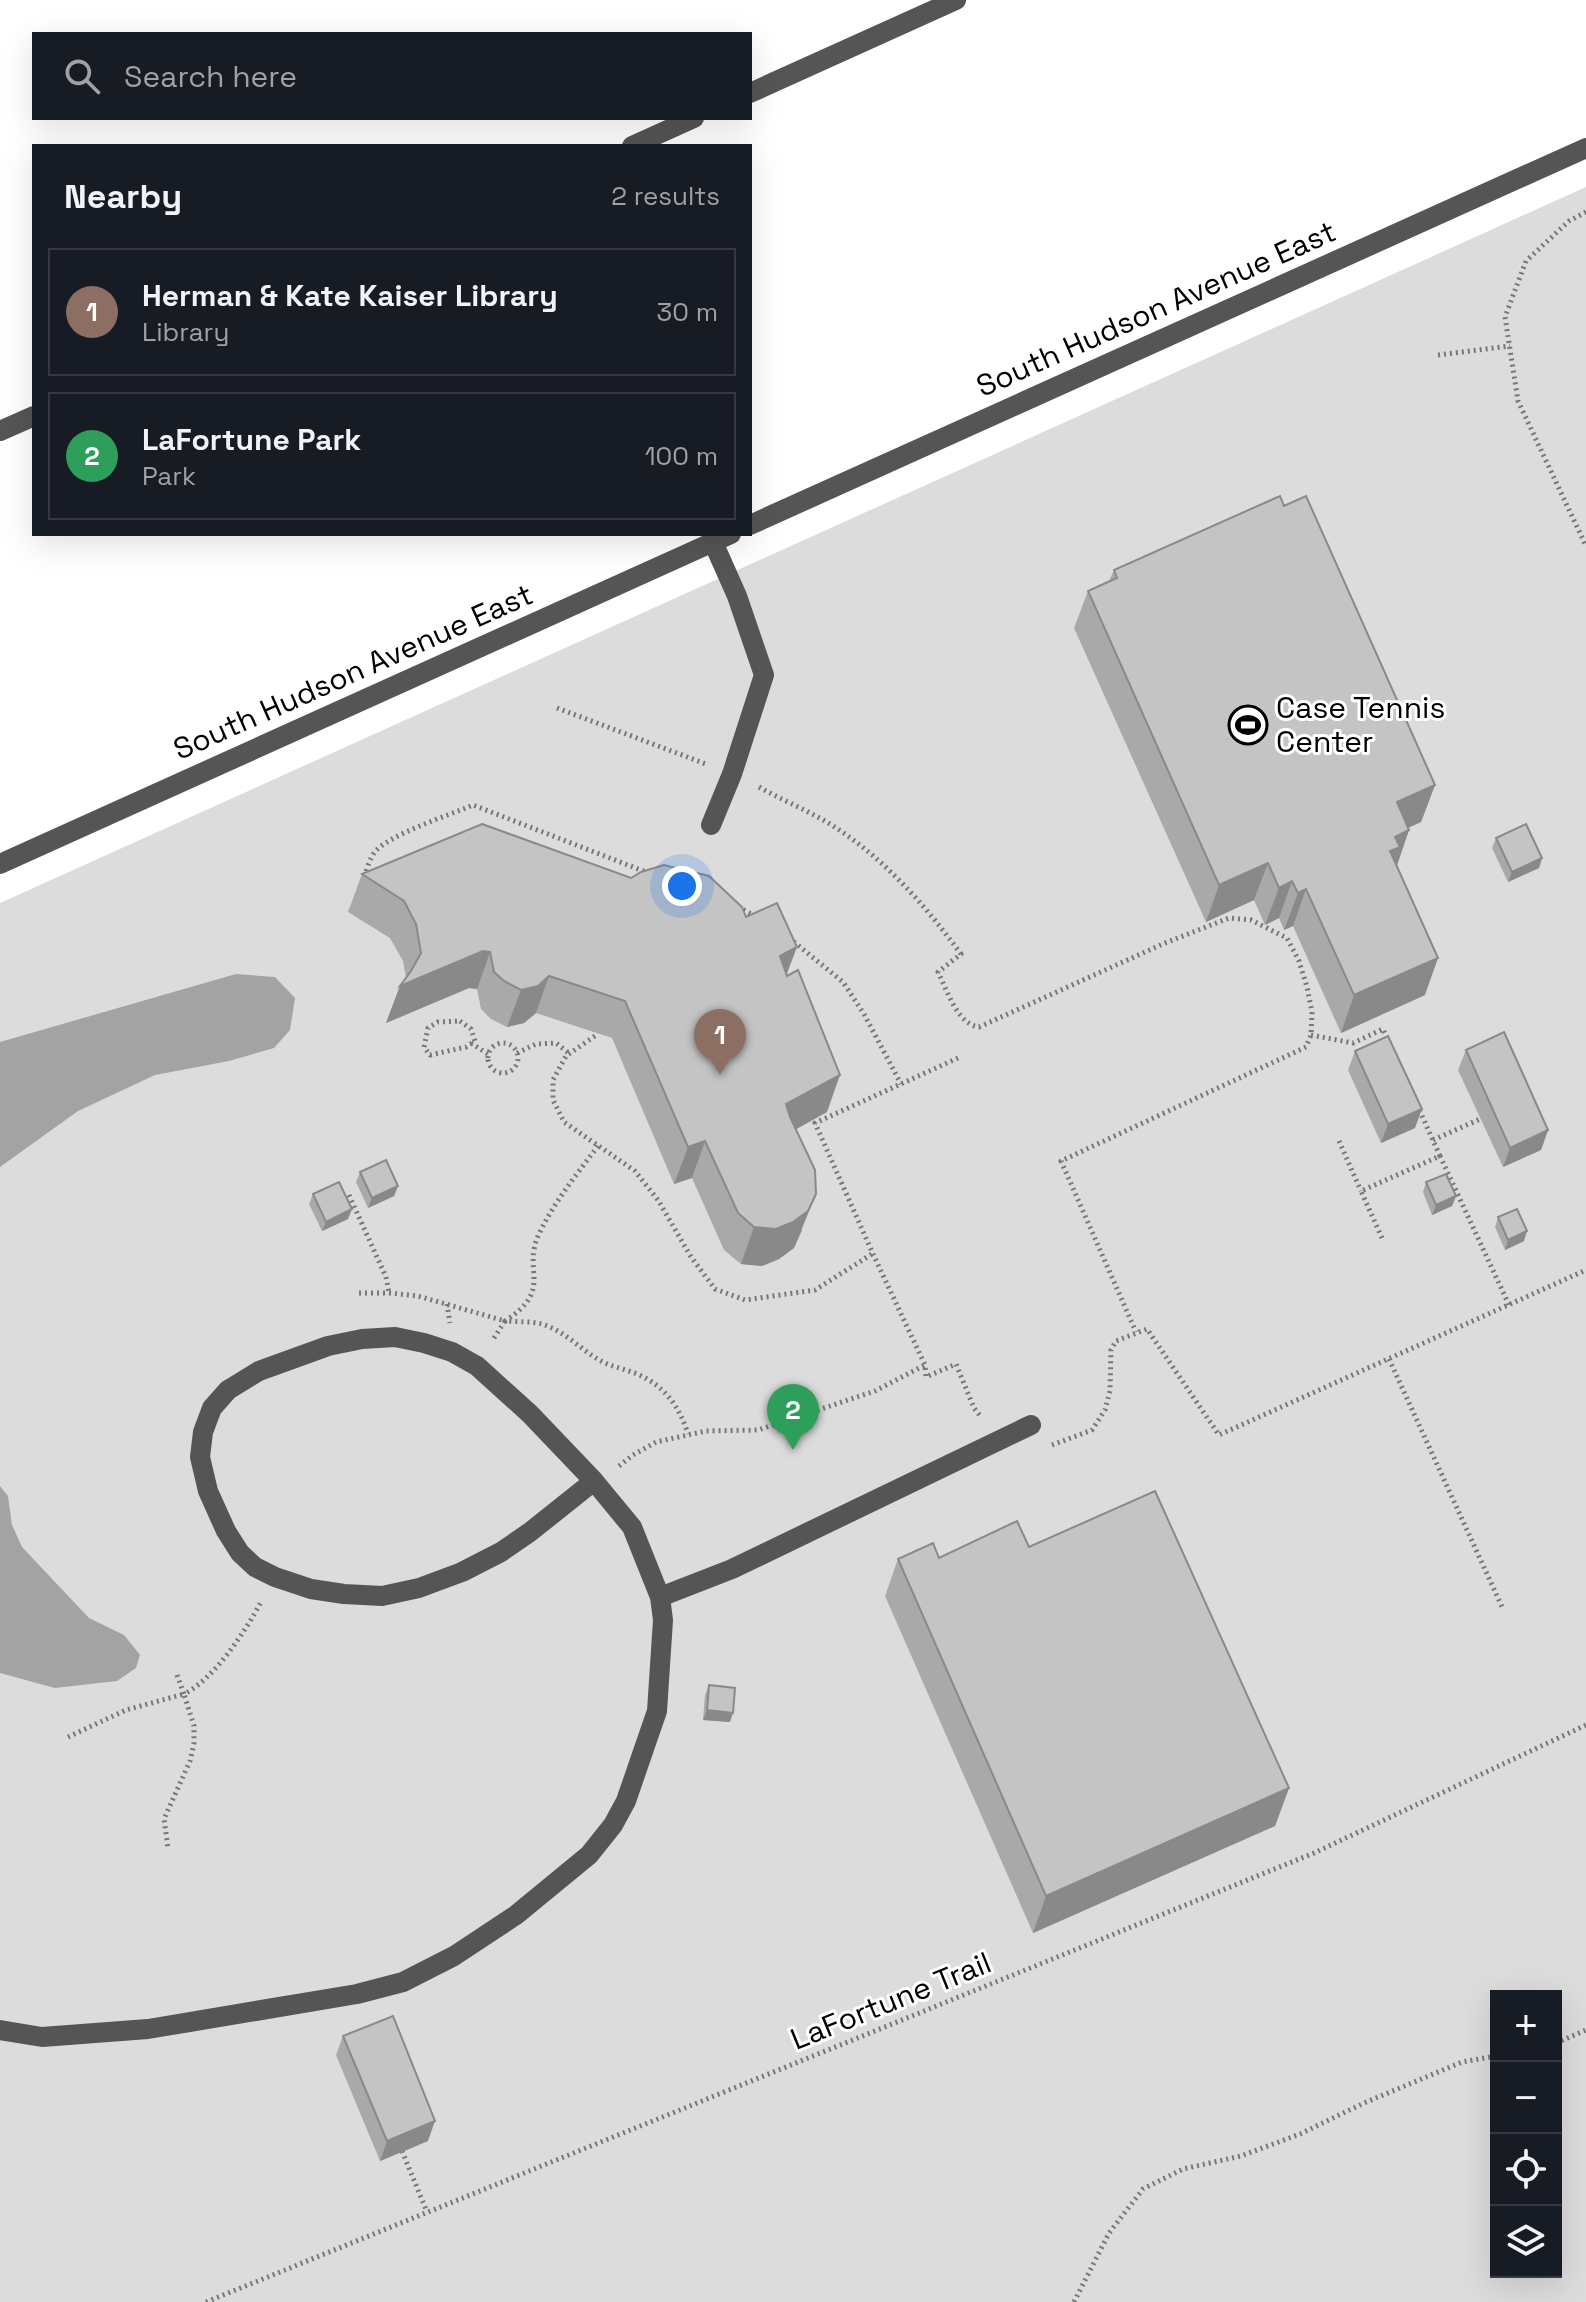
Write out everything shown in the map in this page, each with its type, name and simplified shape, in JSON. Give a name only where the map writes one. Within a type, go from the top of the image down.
[{"type":"street","points":[[752,92],[956,0]]},
{"type":"street","points":[[636,144],[690,120]]},
{"type":"street","name":"South Hudson Avenue East","points":[[752,524],[1586,148]]},
{"type":"street","points":[[0,431],[32,417]]},
{"type":"street","points":[[711,825],[732,774],[764,675],[737,596],[722,538]]},
{"type":"street","name":"South Hudson Avenue East","points":[[0,864],[722,538]]},
{"type":"street","points":[[0,2030],[42,2037],[148,2029],[357,1994],[403,1982],[454,1956],[516,1915],[589,1855],[613,1825],[626,1801],[657,1711],[663,1620],[660,1597],[632,1527],[594,1481],[509,1394],[477,1366],[452,1352],[424,1343],[395,1337],[362,1339],[328,1346],[259,1371],[228,1390],[212,1408],[203,1432],[200,1457],[208,1491],[240,1553],[255,1567],[311,1589],[382,1596],[419,1588],[462,1572],[501,1552],[594,1481]]},
{"type":"street","points":[[660,1597],[732,1569],[1031,1425]]},
{"type":"path","points":[[1586,212],[1569,221],[1526,261],[1505,317],[1518,401],[1586,546]]},
{"type":"path","points":[[1438,355],[1510,346]]},
{"type":"path","points":[[557,708],[732,774],[829,824],[869,851],[929,910],[961,954],[938,972],[963,1020],[971,1026],[979,1027],[1165,943],[1229,918],[1251,920],[1287,938],[1299,961],[1312,1012],[1311,1035],[1306,1047],[1061,1161],[1136,1332]]},
{"type":"path","points":[[365,888],[365,871],[375,852],[387,841],[473,805],[646,872]]},
{"type":"path","points":[[729,904],[768,924]]},
{"type":"path","points":[[782,932],[843,982],[864,1014],[901,1084]]},
{"type":"path","points":[[460,1021],[471,1029],[475,1041],[471,1043],[466,1047],[430,1055],[424,1047],[428,1028],[438,1022],[460,1021]]},
{"type":"path","points":[[1311,1035],[1353,1043],[1383,1029],[1389,1043]]},
{"type":"path","points":[[595,1036],[566,1056],[553,1080],[553,1100],[564,1122],[635,1171],[658,1200],[691,1257],[715,1289],[745,1300],[815,1290],[873,1254]]},
{"type":"path","points":[[471,1043],[488,1054],[491,1068],[504,1074],[517,1065],[517,1053],[512,1046],[503,1043],[494,1046],[488,1054]]},
{"type":"path","points":[[517,1053],[536,1044],[556,1043],[570,1054]]},
{"type":"path","points":[[958,1058],[815,1123],[925,1365],[926,1377],[956,1364],[974,1408],[1001,1439],[1021,1446],[1043,1447],[1092,1430],[1105,1410],[1110,1391],[1111,1350],[1116,1341],[1136,1332],[1147,1329],[1219,1435],[1586,1270]]},
{"type":"path","points":[[1414,1099],[1509,1305]]},
{"type":"path","points":[[1433,1140],[1480,1119]]},
{"type":"path","points":[[1339,1141],[1382,1238]]},
{"type":"path","points":[[505,1321],[522,1309],[531,1294],[537,1237],[553,1208],[598,1146]]},
{"type":"path","points":[[1361,1191],[1440,1156]]},
{"type":"path","points":[[349,1195],[386,1277],[389,1293]]},
{"type":"path","points":[[359,1293],[418,1296],[505,1321],[540,1324],[562,1333],[602,1361],[657,1385],[673,1399],[688,1434]]},
{"type":"path","points":[[1389,1359],[1503,1609]]},
{"type":"path","points":[[594,1481],[647,1447],[706,1431],[758,1430],[875,1391],[925,1365]]},
{"type":"path","points":[[68,1737],[126,1710],[184,1694],[206,1680],[250,1623],[275,1577]]},
{"type":"path","points":[[168,1848],[164,1819],[190,1761],[194,1743],[194,1726],[177,1675]]},
{"type":"path","name":"LaFortune Trail","points":[[206,2302],[1314,1853],[1586,1725]]},
{"type":"path","points":[[1562,2040],[1586,2030]]},
{"type":"path","points":[[1074,2302],[1109,2233],[1143,2189],[1183,2169],[1241,2156],[1300,2134],[1462,2062],[1490,2057]]},
{"type":"path","points":[[402,2151],[427,2212]]},
{"type":"shaded area","points":[[1586,187],[1586,2302],[0,2302],[0,903]]},
{"type":"shaded area","points":[[236,974],[275,977],[295,998],[290,1030],[274,1048],[229,1061],[155,1075],[78,1111],[0,1167],[0,1042]]},
{"type":"shaded area","points":[[0,1486],[8,1496],[12,1525],[22,1547],[89,1618],[124,1635],[140,1655],[136,1668],[117,1681],[55,1688],[0,1673]]},
{"type":"building","name":"Case Tennis Center","points":[[1280,496],[1284,506],[1306,496],[1435,785],[1397,802],[1409,830],[1395,837],[1400,847],[1390,851],[1438,958],[1354,995],[1306,889],[1298,893],[1292,881],[1279,888],[1268,863],[1219,885],[1088,591],[1117,578],[1114,570]]},
{"type":"building","points":[[482,824],[631,878],[664,865],[709,876],[742,907],[746,917],[777,903],[797,947],[780,956],[787,976],[798,970],[840,1075],[786,1104],[815,1170],[816,1194],[808,1211],[776,1229],[754,1227],[738,1213],[705,1141],[688,1147],[625,1001],[549,976],[538,986],[521,990],[494,972],[490,952],[483,951],[400,986],[421,953],[416,924],[404,901],[362,874]]},
{"type":"building","points":[[1526,824],[1542,858],[1512,872],[1496,838]]},
{"type":"building","points":[[1504,1032],[1548,1130],[1510,1148],[1466,1050]]},
{"type":"building","points":[[1388,1036],[1422,1109],[1388,1124],[1355,1051]]},
{"type":"building","points":[[386,1160],[398,1186],[372,1198],[360,1172]]},
{"type":"building","points":[[1446,1174],[1456,1196],[1436,1205],[1426,1182]]},
{"type":"building","points":[[339,1182],[352,1209],[326,1222],[313,1194]]},
{"type":"building","points":[[1517,1209],[1527,1231],[1508,1240],[1498,1217]]},
{"type":"building","points":[[1155,1491],[1289,1788],[1046,1896],[898,1559],[933,1543],[939,1558],[1017,1521],[1029,1547]]},
{"type":"building","points":[[709,1685],[735,1688],[733,1713],[707,1710]]},
{"type":"building","points":[[393,2016],[435,2121],[387,2141],[343,2036]]},
{"type":"place","name":"Case Tennis Center","points":[[1248,725]]},
{"type":"place","name":"Herman & Kate Kaiser Library","points":[[720,1075]]},
{"type":"place","name":"LaFortune Park","points":[[793,1450]]}]
